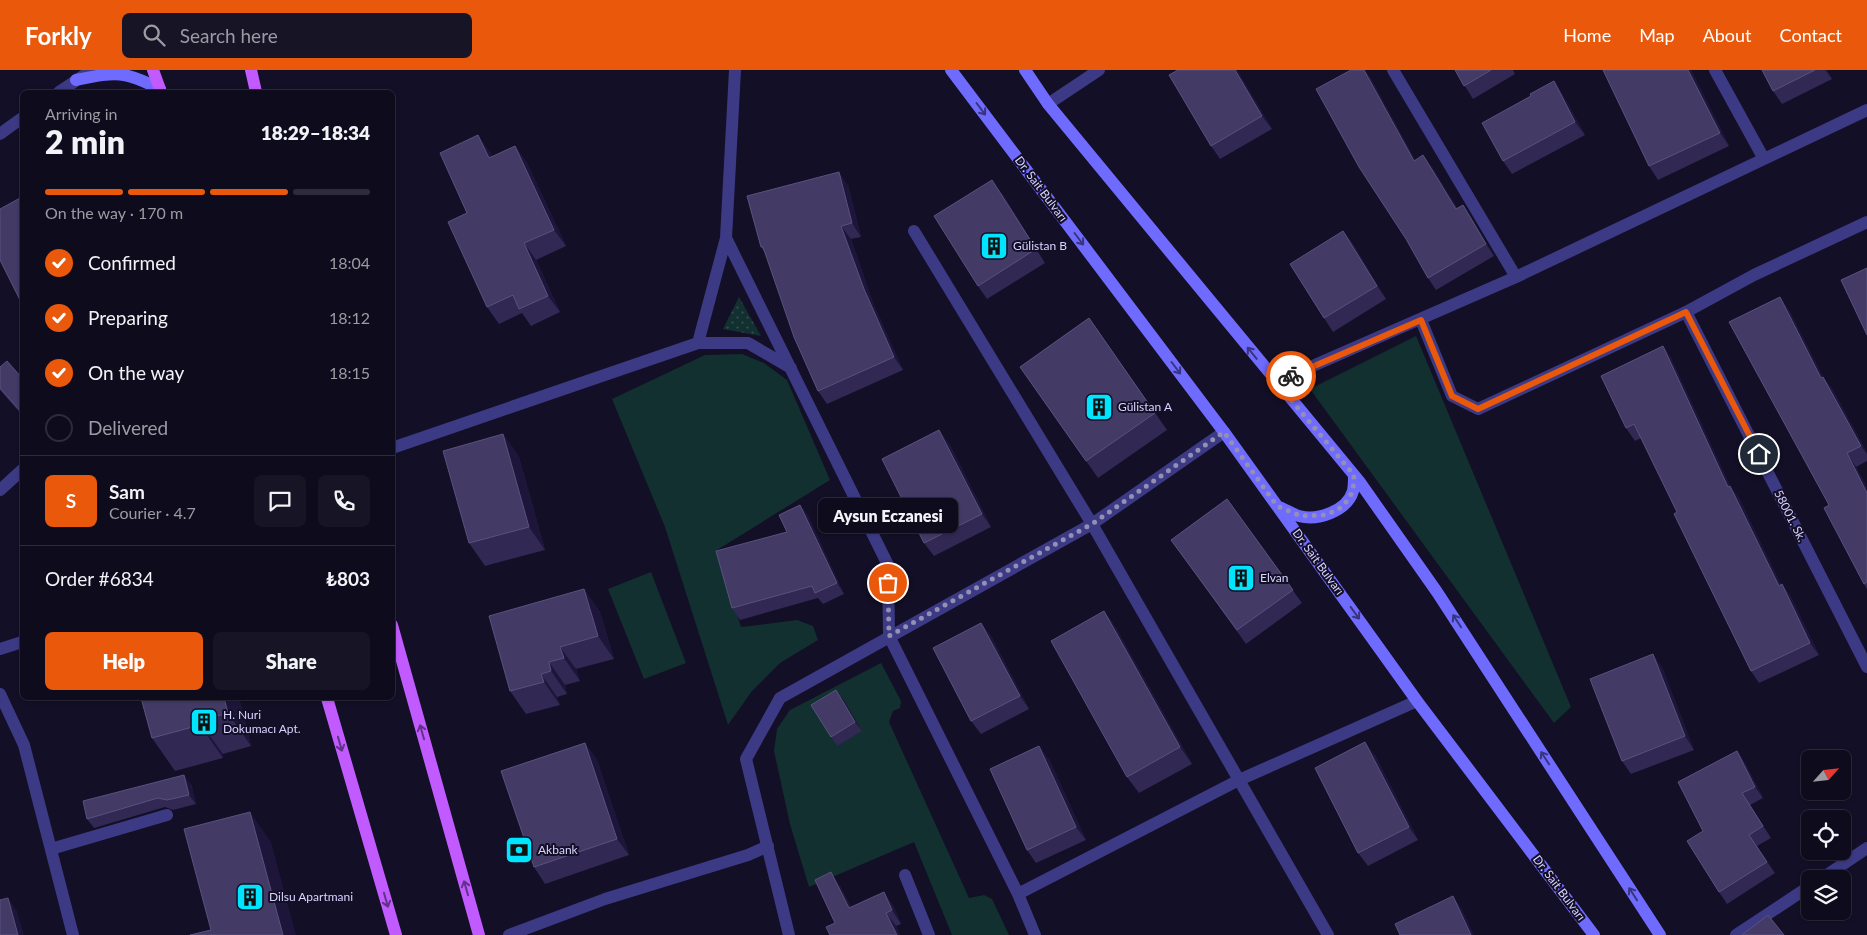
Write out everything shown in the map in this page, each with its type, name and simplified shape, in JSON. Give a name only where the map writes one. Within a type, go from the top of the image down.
[{"type":"main road","points":[[153,70],[161,90]]},
{"type":"main road","points":[[251,70],[256,90]]},
{"type":"main road","name":"Dr. Sait Bulvarı","points":[[951,70],[1224,432],[1418,701],[1594,935]]},
{"type":"main road","points":[[1025,70],[1048,104],[1354,475],[1437,592],[1660,935]]},
{"type":"main road","points":[[76,80],[109,73],[134,75],[159,90]]},
{"type":"main road","points":[[1277,506],[1301,516],[1324,515],[1338,510],[1353,491],[1354,475]]},
{"type":"main road","points":[[395,636],[479,935]]},
{"type":"main road","points":[[328,700],[396,935]]},
{"type":"street","points":[[62,90],[92,70]]},
{"type":"street","points":[[698,344],[726,238],[735,70]]},
{"type":"street","points":[[1048,104],[1099,70]]},
{"type":"street","points":[[1393,70],[1516,277]]},
{"type":"street","points":[[1715,70],[1764,159]]},
{"type":"street","points":[[1276,382],[1516,277],[1867,110]]},
{"type":"street","points":[[0,134],[20,119]]},
{"type":"street","points":[[1421,320],[1452,396],[1478,409],[1686,312],[1754,275],[1867,222]]},
{"type":"street","points":[[914,230],[1092,524],[1328,935]]},
{"type":"street","points":[[726,238],[888,565],[889,636],[1018,894],[1036,935]]},
{"type":"street","name":"58001. Sk.","points":[[1686,312],[1867,667]]},
{"type":"street","points":[[395,447],[698,344],[748,343],[792,368]]},
{"type":"street","points":[[788,935],[746,759],[780,698],[1092,524],[1224,432]]},
{"type":"street","points":[[0,490],[20,472]]},
{"type":"street","points":[[0,649],[20,643]]},
{"type":"street","points":[[0,694],[24,745],[73,935]]},
{"type":"street","points":[[1018,894],[1239,780],[1418,701]]},
{"type":"street","points":[[51,849],[167,815]]},
{"type":"street","points":[[509,935],[605,899],[748,855],[768,846]]},
{"type":"street","points":[[1834,870],[1867,848]]},
{"type":"street","points":[[905,875],[929,935]]},
{"type":"street","points":[[1736,935],[1801,892]]},
{"type":"green space","points":[[739,297],[761,336],[723,329]]},
{"type":"green space","points":[[1416,336],[1571,707],[1554,723],[1310,389]]},
{"type":"green space","points":[[742,354],[764,363],[787,380],[830,480],[717,550],[741,627],[797,620],[813,626],[818,640],[780,663],[752,691],[728,725],[665,527],[612,399],[705,355]]},
{"type":"green space","points":[[651,572],[686,663],[644,679],[608,589]]},
{"type":"green space","points":[[881,663],[901,701],[900,708],[893,711],[889,722],[969,898],[984,895],[992,899],[1009,935],[952,935],[914,842],[809,887],[790,824],[774,751],[777,729],[790,710]]},
{"type":"building","points":[[1178,70],[1235,70],[1262,116],[1211,146],[1169,75]]},
{"type":"building","points":[[1351,70],[1364,70],[1414,161],[1423,155],[1456,209],[1463,205],[1486,244],[1428,278],[1406,239],[1359,167],[1316,89]]},
{"type":"building","points":[[1455,70],[1491,70],[1464,86]]},
{"type":"building","points":[[1603,70],[1688,70],[1720,133],[1649,166]]},
{"type":"building","points":[[1762,70],[1815,70],[1773,91]]},
{"type":"building","points":[[1554,81],[1575,122],[1503,161],[1482,123]]},
{"type":"building","points":[[478,135],[489,158],[515,146],[554,230],[524,243],[548,296],[519,309],[513,295],[487,307],[448,222],[467,213],[440,153]]},
{"type":"building","points":[[839,172],[852,223],[841,226],[864,289],[894,357],[818,391],[794,337],[763,247],[761,247],[747,196]]},
{"type":"building","name":"Gülistan B","points":[[992,180],[1036,249],[978,286],[934,216]]},
{"type":"building","points":[[20,198],[20,300],[0,260],[0,209]]},
{"type":"building","points":[[1343,231],[1377,286],[1324,318],[1290,264]]},
{"type":"building","points":[[1867,268],[1867,335],[1841,280]]},
{"type":"building","points":[[1780,297],[1821,378],[1823,377],[1861,446],[1847,453],[1867,493],[1867,582],[1864,584],[1824,508],[1829,505],[1729,322]]},
{"type":"building","name":"Gülistan A","points":[[1089,318],[1155,413],[1086,461],[1020,367]]},
{"type":"building","points":[[1663,346],[1728,487],[1730,486],[1779,586],[1782,584],[1810,643],[1751,671],[1674,514],[1677,512],[1634,424],[1626,428],[1601,376]]},
{"type":"building","points":[[7,361],[20,376],[20,411],[0,388],[0,367]]},
{"type":"building","points":[[939,430],[982,514],[924,543],[882,459]]},
{"type":"building","points":[[503,434],[529,527],[469,543],[443,451]]},
{"type":"building","name":"Elvan","points":[[1227,499],[1293,590],[1237,630],[1171,540]]},
{"type":"building","points":[[800,505],[837,583],[815,593],[812,586],[732,608],[716,551],[787,532],[779,515]]},
{"type":"building","points":[[584,589],[598,636],[560,647],[564,658],[549,662],[551,671],[541,674],[544,682],[510,691],[489,616]]},
{"type":"building","points":[[1104,611],[1180,747],[1127,777],[1051,641]]},
{"type":"building","points":[[981,623],[1020,696],[971,721],[933,648]]},
{"type":"building","points":[[1653,654],[1685,736],[1622,761],[1590,679]]},
{"type":"building","points":[[836,690],[855,722],[831,737],[811,705]]},
{"type":"building","points":[[142,700],[225,700],[228,713],[199,721],[200,725],[152,738]]},
{"type":"building","points":[[1365,742],[1409,827],[1358,853],[1315,768]]},
{"type":"building","points":[[585,743],[617,839],[534,867],[501,771]]},
{"type":"building","points":[[1039,746],[1076,827],[1027,850],[990,769]]},
{"type":"building","points":[[1737,751],[1755,787],[1742,793],[1763,826],[1749,835],[1767,862],[1719,892],[1687,841],[1703,831],[1678,782]]},
{"type":"building","points":[[184,775],[189,795],[167,800],[158,798],[87,819],[83,801]]},
{"type":"building","points":[[250,812],[283,935],[190,935],[211,930],[184,829]]},
{"type":"building","points":[[831,872],[849,908],[884,892],[892,910],[886,913],[897,935],[830,935],[826,927],[835,923],[815,880]]},
{"type":"building","points":[[1453,896],[1471,935],[1400,935],[1395,924]]},
{"type":"building","points":[[8,898],[18,935],[0,935],[0,900]]},
{"type":"building","points":[[1768,915],[1784,935],[1742,935]]},
{"type":"way so far","points":[[888,583],[889,636],[1092,524],[1224,432],[1277,506],[1301,516],[1324,515],[1338,510],[1353,491],[1354,475],[1276,382],[1291,376]]},
{"type":"place","name":"Gülistan B","points":[[994,246]]},
{"type":"place","name":"Gülistan A","points":[[1099,407]]},
{"type":"place","name":"Elvan","points":[[1241,578]]},
{"type":"place","name":"Aysun Eczanesi","points":[[888,583]]},
{"type":"place","name":"H. Nuri Dokumacı Apt.","points":[[204,722]]},
{"type":"place","name":"Akbank","points":[[519,850]]},
{"type":"place","name":"Dilsu Apartmani","points":[[250,897]]},
{"type":"route","points":[[1291,376],[1421,320],[1452,396],[1478,409],[1686,312],[1759,454]]}]
